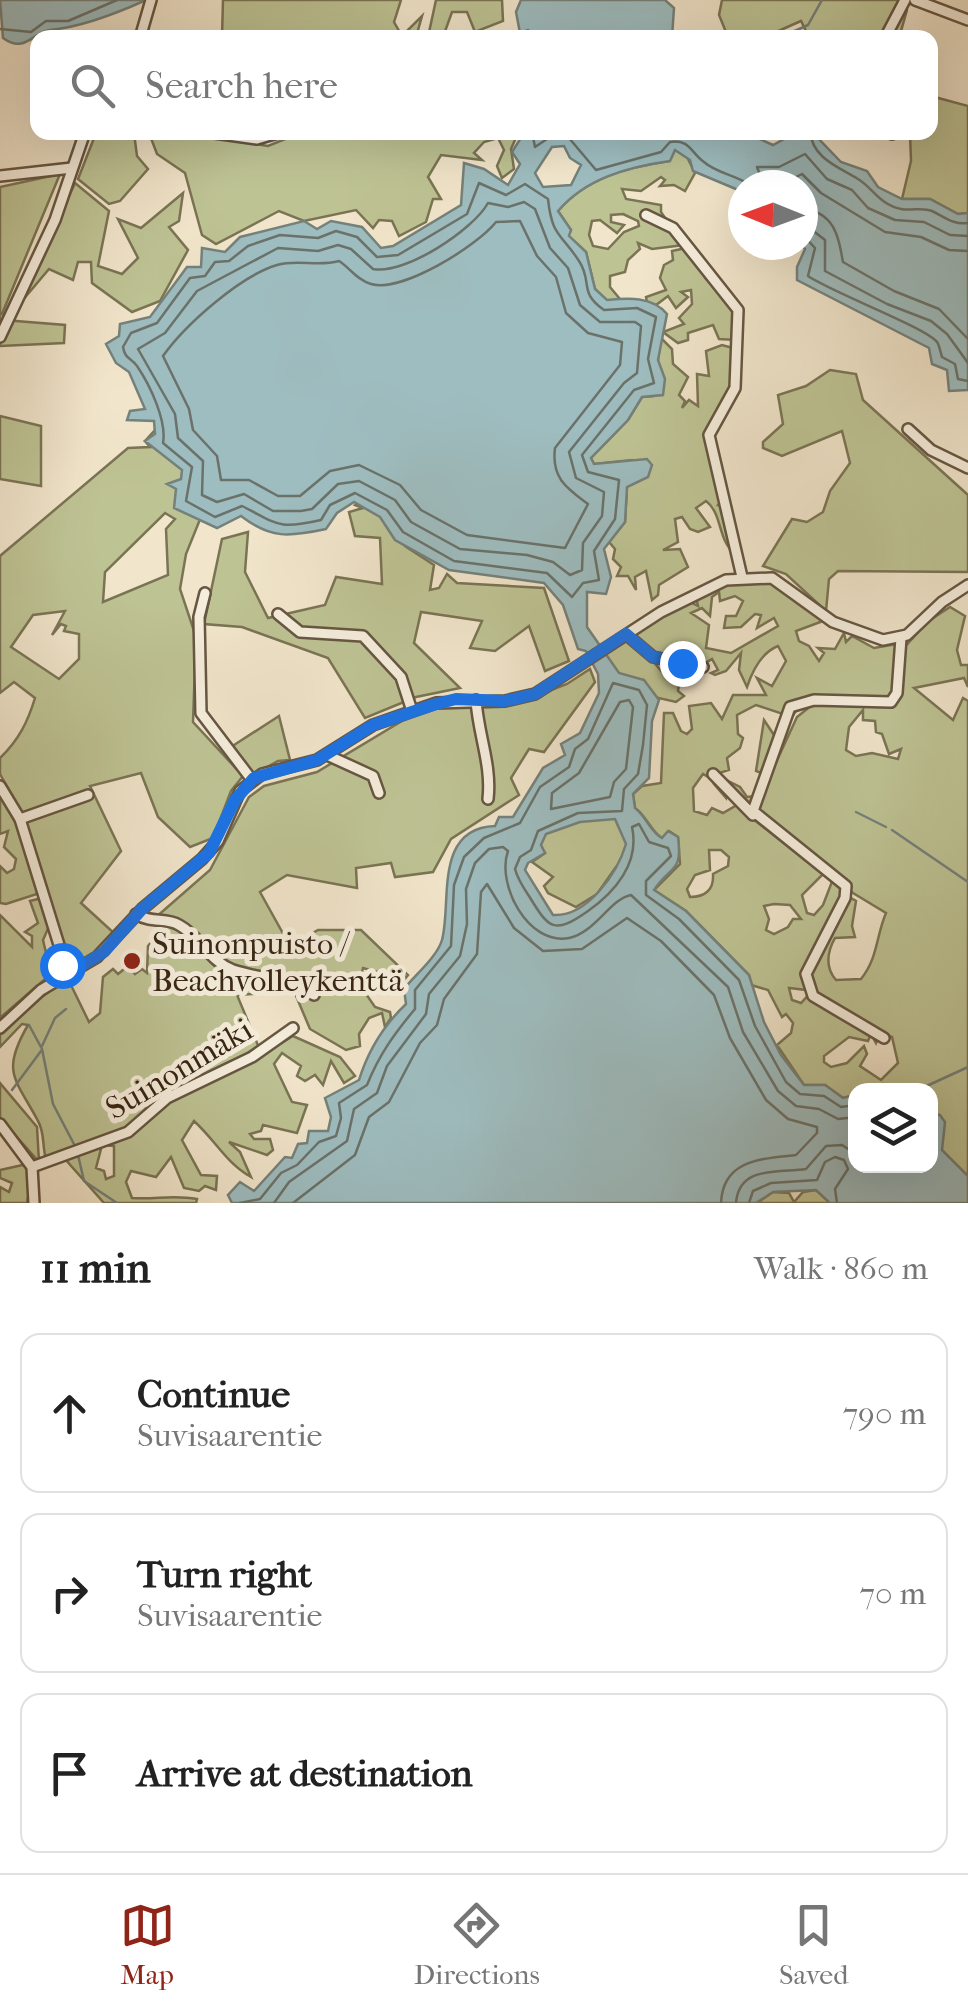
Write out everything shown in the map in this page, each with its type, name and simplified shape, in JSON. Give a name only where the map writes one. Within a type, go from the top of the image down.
[{"type":"street","points":[[889,30],[904,0]]},
{"type":"street","points":[[916,0],[968,20]]},
{"type":"street","points":[[142,30],[151,1]]},
{"type":"street","points":[[0,337],[54,220],[82,140]]},
{"type":"street","points":[[0,176],[72,168]]},
{"type":"street","points":[[646,215],[668,223],[678,233],[738,310],[736,388],[708,435],[742,577]]},
{"type":"street","points":[[908,429],[931,450],[968,468]]},
{"type":"street","points":[[0,1028],[27,1001],[104,952],[136,914],[209,853],[235,800],[252,780],[327,755],[368,728],[412,710],[448,700],[527,697],[701,589],[742,577],[780,581],[825,617],[856,634],[883,640],[901,638],[968,586]]},
{"type":"street","points":[[205,593],[198,617],[201,713],[252,780]]},
{"type":"street","points":[[278,614],[300,632],[363,636],[402,677],[412,710]]},
{"type":"street","points":[[622,638],[653,657],[703,667]]},
{"type":"street","points":[[753,815],[790,707],[814,700],[891,702],[897,693],[901,638]]},
{"type":"street","points":[[476,700],[478,740],[491,773],[488,798]]},
{"type":"street","points":[[327,755],[373,776],[379,792]]},
{"type":"street","points":[[714,774],[753,815],[846,886],[846,898],[806,974],[806,984],[813,996],[884,1038]]},
{"type":"street","points":[[0,786],[20,819],[68,974]]},
{"type":"street","points":[[20,819],[88,796]]},
{"type":"street","name":"Suinonmäki","points":[[136,914],[148,922],[168,920],[185,928],[218,963],[300,985],[314,995]]},
{"type":"street","name":"Suinonmäki","points":[[32,1167],[128,1132],[179,1090],[252,1057],[293,1028]]},
{"type":"street","points":[[0,1124],[32,1167],[34,1203]]},
{"type":"green space","points":[[223,0],[401,0],[394,22],[399,30],[222,30]]},
{"type":"green space","points":[[436,0],[502,0],[503,21],[474,30],[467,12],[452,12],[446,30],[430,30]]},
{"type":"green space","points":[[722,0],[899,0],[907,10],[901,30],[806,30],[801,21],[781,30],[725,30],[719,15]]},
{"type":"green space","points":[[422,16],[418,30],[408,30]]},
{"type":"green space","points":[[938,98],[968,106],[968,213],[958,214],[930,199],[902,199],[911,161],[910,140],[938,140]]},
{"type":"green space","points":[[93,140],[135,140],[137,156],[148,169],[120,201],[109,204],[78,179]]},
{"type":"green space","points":[[152,140],[230,140],[268,146],[283,140],[491,140],[474,153],[482,160],[441,155],[428,177],[441,199],[433,199],[426,222],[399,236],[392,221],[379,220],[373,228],[356,210],[304,221],[279,211],[216,244],[202,235],[185,173],[157,154]]},
{"type":"green space","points":[[499,140],[515,140],[511,149],[514,169],[502,178],[497,166],[504,150]]},
{"type":"green space","points":[[675,150],[686,155],[695,173],[685,191],[674,185],[660,186],[665,180],[661,177],[641,191],[622,189],[626,199],[661,205],[661,212],[684,245],[652,249],[638,243],[640,249],[628,260],[625,272],[610,276],[610,287],[620,299],[607,301],[595,289],[586,252],[568,236],[571,230],[558,211],[595,182],[669,161]],"holes":[[[623,214],[638,221],[639,226],[624,232],[608,249],[593,246],[589,235],[592,221],[600,220],[617,233],[624,225],[611,222],[611,215]]]},
{"type":"green space","points":[[60,174],[2,314],[16,321],[65,325],[64,343],[0,346],[0,187]]},
{"type":"green space","points":[[75,183],[109,211],[98,266],[122,274],[138,258],[118,219],[141,228],[183,193],[179,221],[169,227],[188,250],[160,301],[132,312],[92,283],[91,262],[78,262],[73,280],[49,269],[22,301]]},
{"type":"green space","points":[[686,248],[706,279],[710,277],[734,302],[736,340],[719,339],[713,325],[688,333],[688,340],[678,343],[663,332],[684,324],[679,318],[692,304],[691,290],[681,292],[688,297],[676,308],[668,296],[656,305],[647,302],[646,297],[666,290],[660,278],[664,265],[673,260],[672,251]]},
{"type":"green space","points":[[661,338],[672,349],[673,364],[688,377],[679,395],[685,401],[682,408],[689,400],[698,406],[697,374],[709,376],[706,351],[722,345],[733,348],[735,384],[708,434],[721,501],[718,505],[724,506],[733,552],[706,501],[696,508],[710,527],[698,532],[690,529],[682,517],[675,519],[678,542],[663,550],[680,549],[688,567],[659,585],[658,595],[652,600],[646,571],[635,577],[636,590],[628,576],[617,576],[621,567],[613,559],[615,549],[609,542],[625,522],[627,487],[636,480],[632,460],[594,464],[591,458],[628,420],[642,397],[653,396]]},
{"type":"green space","points":[[830,370],[856,374],[863,400],[968,495],[968,572],[838,571],[829,579],[826,611],[786,574],[763,566],[792,519],[807,522],[823,512],[830,491],[850,463],[842,431],[782,456],[763,448],[763,442],[783,424],[778,395],[806,386]]},
{"type":"green space","points":[[0,416],[41,426],[41,486],[0,479]]},
{"type":"green space","points":[[155,430],[163,431],[205,507],[186,554],[180,589],[196,637],[193,722],[243,776],[231,791],[213,838],[190,847],[158,817],[141,773],[90,786],[121,851],[81,903],[115,934],[95,954],[71,966],[21,812],[0,774],[0,758],[22,730],[35,698],[14,682],[0,693],[0,556],[128,448],[150,447],[145,441]],"holes":[[[165,513],[175,519],[166,529],[168,575],[103,602],[105,572]],[[65,611],[52,635],[61,624],[66,626],[64,631],[79,634],[79,659],[59,679],[11,647],[33,615]]]},
{"type":"green space","points":[[370,490],[405,546],[434,565],[430,590],[439,588],[447,574],[457,583],[544,588],[569,661],[545,671],[529,626],[495,651],[470,648],[482,621],[421,612],[414,643],[460,688],[416,697],[365,718],[328,658],[242,627],[204,624],[222,539],[248,532],[245,572],[268,618],[325,605],[336,577],[382,584],[380,538],[355,536],[349,512],[363,508],[355,505]]},
{"type":"green space","points":[[763,579],[790,592],[823,621],[796,631],[799,641],[809,646],[819,661],[824,653],[818,648],[835,649],[844,633],[846,642],[852,636],[874,648],[897,644],[903,649],[927,622],[950,607],[965,616],[957,650],[961,665],[968,665],[968,687],[964,678],[914,688],[953,720],[963,698],[968,701],[968,1203],[922,1203],[888,1173],[938,1173],[938,1083],[848,1083],[848,1097],[843,1098],[825,1085],[804,1085],[777,1045],[791,1033],[793,1023],[786,1014],[782,1017],[768,990],[751,985],[749,975],[686,911],[654,890],[680,864],[678,837],[669,831],[662,838],[658,835],[635,808],[633,794],[642,786],[661,783],[664,713],[673,713],[681,731],[687,734],[692,729],[689,706],[711,703],[722,719],[733,695],[766,695],[757,678],[772,686],[786,661],[778,646],[772,649],[757,665],[747,687],[739,670],[741,653],[726,671],[715,675],[711,673],[718,670],[712,659],[702,665],[656,656],[652,660],[663,673],[668,663],[685,666],[670,671],[680,677],[678,691],[684,696],[676,702],[654,697],[644,680],[619,674],[605,654],[688,601],[698,606],[696,597],[727,583]],"holes":[[[719,592],[720,601],[735,596],[743,601],[736,616],[726,616],[724,628],[741,627],[755,614],[761,615],[757,628],[774,618],[778,626],[731,653],[706,648],[709,625],[691,613],[702,608],[710,616],[712,597]],[[813,699],[895,700],[882,707],[812,705],[797,717],[755,808],[756,815],[853,893],[886,913],[867,971],[861,979],[836,980],[829,965],[832,943],[835,938],[855,937],[852,926],[856,901],[849,897],[809,974],[812,991],[801,1003],[792,1000],[789,988],[807,990],[806,972],[844,897],[844,886],[833,879],[823,905],[814,915],[807,913],[802,895],[823,874],[748,815],[756,796],[747,797],[740,787],[722,778],[714,784],[726,798],[727,786],[742,802],[723,813],[712,808],[707,815],[694,811],[693,788],[703,774],[713,780],[716,774],[729,770],[727,758],[740,748],[743,738],[738,734],[737,715],[756,705],[792,717],[801,703]],[[863,710],[863,720],[875,721],[876,732],[882,734],[889,754],[901,749],[898,759],[872,753],[856,756],[846,750],[849,727]],[[709,850],[721,850],[729,857],[728,866],[713,874],[708,892],[690,897],[687,889],[695,875],[710,870]],[[790,905],[801,919],[793,919],[788,927],[774,934],[766,930],[769,919],[764,906]],[[880,1033],[892,1037],[898,1063],[881,1080],[860,1066],[867,1054],[864,1046],[847,1063],[831,1067],[824,1062],[824,1056],[849,1037],[868,1041],[871,1034],[876,1043]]]},
{"type":"green space","points":[[590,669],[595,682],[544,752],[529,749],[511,778],[519,795],[451,839],[433,872],[395,877],[391,863],[356,868],[357,888],[287,875],[260,892],[290,946],[318,930],[361,930],[408,975],[399,986],[381,973],[363,968],[359,984],[375,1007],[390,1012],[391,1018],[385,1027],[382,1013],[369,1018],[359,1034],[360,1046],[346,1050],[310,1029],[294,991],[237,995],[262,1055],[293,1036],[340,1057],[355,1076],[344,1083],[331,1061],[323,1085],[315,1075],[305,1081],[297,1076],[301,1066],[282,1053],[274,1064],[292,1102],[307,1105],[297,1133],[263,1125],[261,1131],[250,1134],[254,1139],[270,1139],[273,1150],[267,1155],[229,1142],[240,1152],[251,1177],[194,1121],[182,1140],[201,1175],[217,1176],[216,1190],[205,1186],[199,1191],[184,1188],[171,1157],[156,1177],[131,1171],[126,1182],[132,1198],[188,1198],[197,1199],[196,1203],[104,1203],[65,1159],[100,1137],[46,1159],[40,1126],[14,1075],[15,1054],[28,1025],[22,1024],[0,1047],[0,1034],[18,1013],[68,979],[89,1022],[100,1013],[103,977],[113,969],[118,974],[128,966],[135,974],[142,969],[147,973],[148,946],[171,919],[155,918],[210,870],[249,797],[264,786],[317,772],[417,712],[455,701],[516,704],[567,684]],"holes":[[[102,1145],[114,1146],[114,1176],[106,1179],[104,1171],[96,1168]]]},
{"type":"green space","points":[[279,716],[290,760],[278,761],[253,775],[231,747]]},
{"type":"green space","points":[[764,720],[776,738],[761,773],[756,771]]},
{"type":"green space","points":[[0,789],[11,806],[40,893],[6,904],[0,903],[0,866],[7,873],[14,869],[16,859],[4,847],[8,831],[0,834]]},
{"type":"green space","points":[[605,810],[624,825],[630,858],[616,867],[597,894],[576,907],[548,893],[544,886],[553,877],[532,862],[545,853],[535,835]]},
{"type":"green space","points":[[42,898],[50,924],[43,940],[51,974],[0,1018],[0,915],[32,947],[32,936],[25,932],[38,923],[30,901]]},
{"type":"green space","points":[[0,1083],[37,1127],[39,1162],[0,1118]]},
{"type":"green space","points":[[27,1164],[31,1179],[27,1203],[0,1203],[0,1187],[9,1192],[12,1183],[0,1178],[0,1170]]},
{"type":"green space","points":[[816,1190],[830,1203],[757,1203],[773,1192],[789,1193],[794,1202],[803,1192]]},
{"type":"water","points":[[0,0],[146,0],[86,23],[30,30],[30,40],[23,43],[3,38]]},
{"type":"water","points":[[521,0],[665,0],[674,8],[672,30],[519,30],[516,12]]},
{"type":"water","points":[[520,140],[762,140],[773,145],[782,140],[820,140],[841,162],[867,171],[878,187],[902,199],[930,199],[958,214],[968,213],[968,390],[949,391],[947,370],[932,364],[929,348],[797,280],[800,260],[818,260],[818,170],[728,170],[728,186],[693,171],[690,160],[675,150],[670,161],[623,171],[595,182],[558,211],[571,230],[569,236],[586,252],[595,289],[607,300],[647,301],[667,314],[658,360],[665,379],[663,395],[642,397],[628,420],[591,458],[594,464],[647,459],[652,465],[648,477],[627,487],[625,522],[604,549],[611,577],[606,594],[587,592],[587,627],[619,673],[644,680],[659,700],[652,721],[649,778],[633,794],[635,808],[655,832],[662,838],[668,831],[678,837],[679,857],[654,890],[686,911],[749,975],[764,1022],[781,1055],[804,1085],[825,1085],[843,1098],[848,1097],[848,1173],[938,1173],[938,1114],[945,1122],[942,1150],[968,1176],[968,1203],[830,1203],[816,1190],[773,1192],[756,1203],[232,1203],[228,1195],[240,1182],[254,1191],[285,1157],[292,1158],[298,1144],[307,1143],[309,1131],[328,1131],[331,1117],[325,1098],[359,1080],[378,1039],[406,1004],[404,989],[442,940],[454,853],[475,830],[495,826],[499,817],[513,817],[543,768],[565,755],[561,744],[580,733],[599,693],[598,674],[586,651],[578,649],[563,605],[544,583],[449,570],[395,540],[380,517],[354,502],[337,513],[326,529],[291,534],[262,529],[241,516],[217,528],[174,508],[176,489],[167,484],[181,479],[182,470],[145,441],[155,434],[154,421],[127,420],[130,411],[145,409],[129,372],[116,363],[106,344],[119,336],[120,324],[150,317],[187,267],[201,267],[202,248],[225,252],[240,237],[304,221],[317,229],[331,221],[362,227],[381,248],[393,246],[461,205],[464,163],[484,169],[508,185],[520,164],[512,152]],"holes":[[[564,146],[570,158],[581,165],[571,185],[543,187],[535,173],[552,147]],[[615,819],[626,844],[616,868],[589,901],[566,914],[553,915],[525,870],[528,863],[545,853],[541,845],[546,834],[580,822]]]},
{"type":"waterway","points":[[797,30],[808,25],[822,0]]},
{"type":"waterway","points":[[856,812],[886,827]]},
{"type":"waterway","points":[[892,830],[968,882]]},
{"type":"waterway","points":[[42,1046],[55,1018],[66,1009]]},
{"type":"waterway","points":[[29,1025],[42,1049],[53,1104],[76,1148]]},
{"type":"waterway","points":[[12,1090],[41,1051]]},
{"type":"waterway","points":[[933,1083],[968,1067]]},
{"type":"waterway","points":[[78,1155],[84,1181],[117,1203]]},
{"type":"place","name":"Suinonpuisto / Beachvolleykenttä","points":[[132,961]]},
{"type":"route","points":[[62,965],[68,974],[98,957],[142,909],[202,859],[218,841],[240,791],[262,774],[317,760],[395,716],[456,699],[490,702],[535,694],[626,634],[653,657],[682,663]]}]
